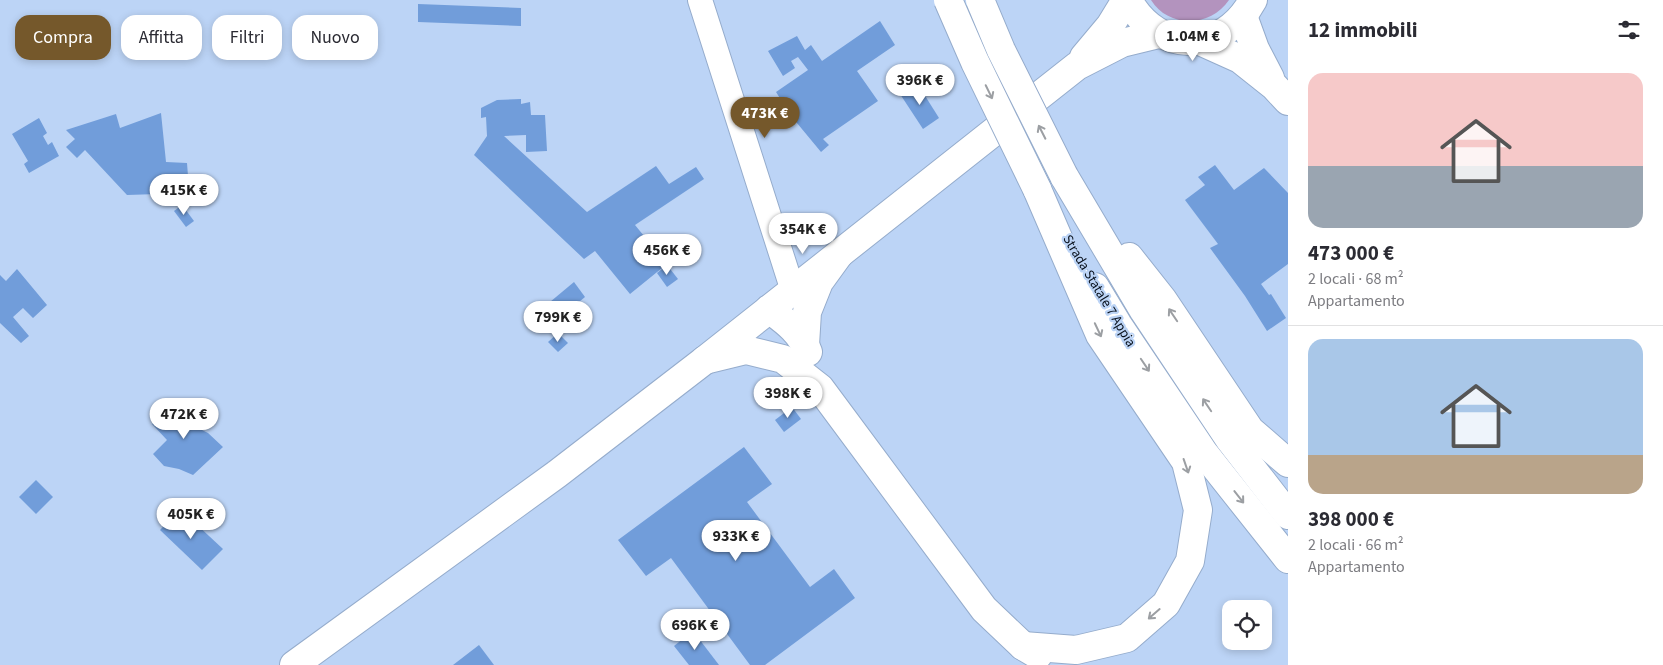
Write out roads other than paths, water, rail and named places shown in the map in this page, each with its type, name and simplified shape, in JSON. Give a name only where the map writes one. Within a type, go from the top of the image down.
[{"type":"main road","name":"Strada Statale 7 Appia","points":[[948,0],[975,62],[1037,189],[1118,325],[1204,453],[1288,559]]},
{"type":"main road","name":"Strada Statale 7 Appia","points":[[980,0],[1002,50],[1064,176],[1144,311],[1230,440],[1288,514]]},
{"type":"main road","points":[[1077,66],[1110,26],[1127,0],[1146,24],[1159,34],[1179,41],[1200,41],[1216,37],[1231,28],[1248,8]]},
{"type":"main road","points":[[1248,8],[1255,49],[1281,94]]},
{"type":"main road","points":[[294,665],[557,474],[770,309],[800,301],[819,282],[840,253],[1077,66],[1122,43],[1159,34]]},
{"type":"main road","points":[[1200,41],[1240,58],[1281,94]]},
{"type":"main road","points":[[1064,176],[1163,300],[1250,430],[1288,463]]},
{"type":"main road","points":[[1023,646],[1076,650],[1127,638],[1166,604],[1190,561],[1198,510],[1186,462],[1100,335],[1037,189]]},
{"type":"main road","points":[[800,301],[805,345],[820,388]]},
{"type":"main road","points":[[770,309],[790,324],[805,345]]},
{"type":"main road","points":[[770,309],[771,335],[782,359]]},
{"type":"main road","points":[[705,360],[746,350],[782,359],[820,388],[984,609],[1023,646],[1056,665]]},
{"type":"street","points":[[700,0],[800,301]]}]
